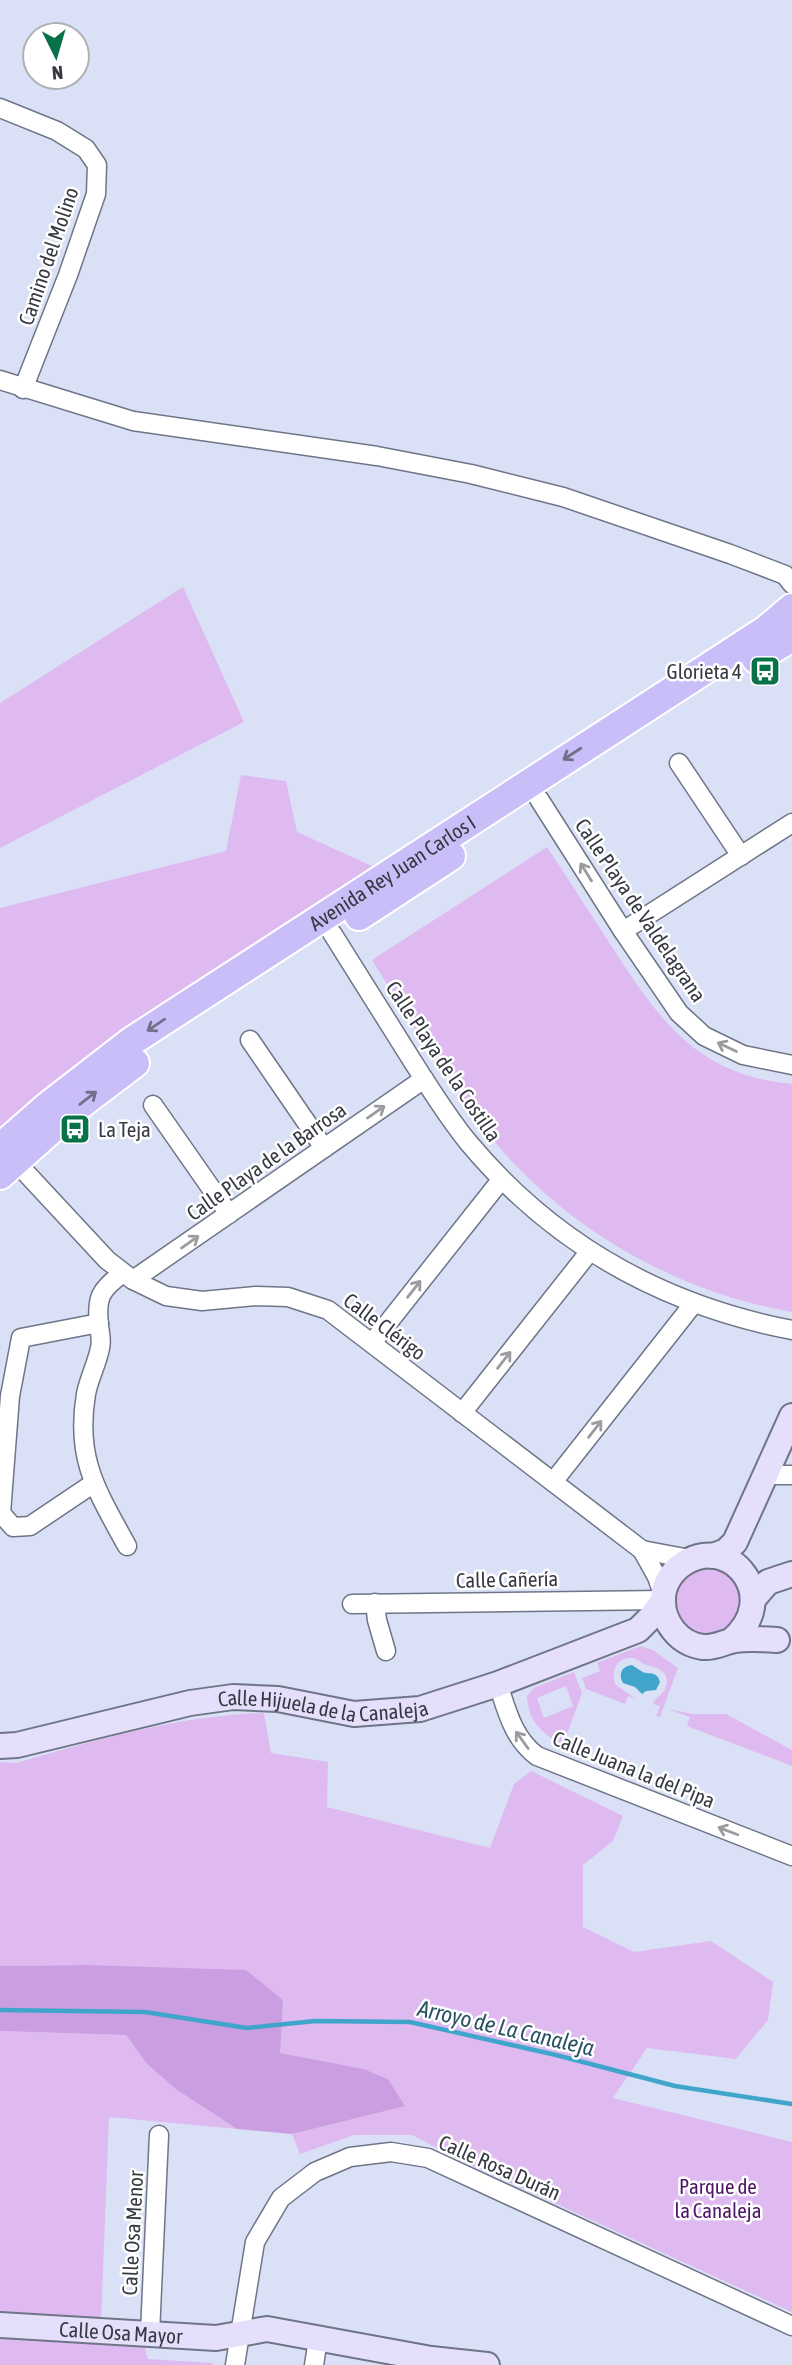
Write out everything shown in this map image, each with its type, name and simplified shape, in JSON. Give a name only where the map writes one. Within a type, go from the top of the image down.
[{"type":"main road","name":"Avenida Rey Juan Carlos I","points":[[5,1162],[48,1105],[132,1041],[766,629],[792,608]]},
{"type":"main road","name":"Avenida Rey Juan Carlos I","points":[[5,1162],[144,1056],[792,637]]},
{"type":"street","name":"Camino del Molino","points":[[0,108],[57,131],[86,149],[97,165],[96,194],[23,389]]},
{"type":"street","points":[[0,380],[133,421],[327,448],[471,474],[563,497],[730,554],[790,578]]},
{"type":"street","points":[[679,763],[741,856]]},
{"type":"street","name":"Calle Playa de Valdelagrana","points":[[539,799],[679,1013],[704,1036],[743,1055],[792,1065]]},
{"type":"street","points":[[623,931],[792,823]]},
{"type":"street","name":"Calle Playa de la Costilla","points":[[332,933],[424,1079],[466,1140],[501,1180],[550,1222],[590,1251],[637,1279],[747,1321],[792,1329]]},
{"type":"street","points":[[250,1040],[324,1148]]},
{"type":"street","name":"Calle Playa de la Barrosa","points":[[127,1546],[94,1483],[86,1457],[82,1426],[87,1390],[101,1346],[97,1307],[104,1287],[128,1277],[229,1214],[424,1079]]},
{"type":"street","points":[[153,1105],[229,1214]]},
{"type":"street","name":"Calle Clérigo","points":[[5,1162],[107,1260],[128,1277],[166,1296],[202,1301],[256,1296],[288,1297],[328,1310],[642,1550],[657,1577],[663,1598]]},
{"type":"street","points":[[372,1343],[501,1180]]},
{"type":"street","points":[[462,1413],[590,1251]]},
{"type":"street","points":[[553,1482],[694,1303]]},
{"type":"street","points":[[94,1483],[30,1526],[13,1527],[1,1513],[10,1396],[21,1338],[99,1324]]},
{"type":"street","points":[[732,1640],[747,1625],[752,1585],[735,1555],[735,1542],[792,1416]]},
{"type":"street","points":[[766,1475],[792,1475]]},
{"type":"street","name":"Calle Hijuela de la Canaleja","points":[[638,1630],[652,1617],[663,1598],[668,1580],[677,1567],[726,1551],[735,1542]]},
{"type":"street","name":"Calle Clérigo","points":[[642,1550],[701,1558]]},
{"type":"street","points":[[701,1558],[729,1562],[752,1585]]},
{"type":"street","points":[[752,1585],[792,1574]]},
{"type":"street","name":"Calle Hijuela de la Canaleja","points":[[752,1585],[761,1621],[785,1644]]},
{"type":"street","points":[[663,1598],[667,1623],[677,1634]]},
{"type":"street","name":"Calle Cañería","points":[[352,1604],[663,1598]]},
{"type":"street","points":[[375,1603],[386,1651]]},
{"type":"street","name":"Calle Hijuela de la Canaleja","points":[[0,1746],[17,1745],[190,1703],[233,1697],[278,1699],[354,1714],[420,1709],[498,1684],[638,1630],[677,1634],[689,1643],[703,1647],[754,1638],[785,1644]]},
{"type":"street","name":"Calle Juana la del Pipa","points":[[498,1684],[519,1737],[537,1756],[792,1856]]},
{"type":"street","name":"Calle Osa Menor","points":[[150,2333],[159,2135]]},
{"type":"street","name":"Calle Rosa Durán","points":[[235,2365],[255,2242],[281,2198],[315,2172],[350,2157],[391,2152],[428,2158],[792,2326]]},
{"type":"street","name":"Calle Osa Mayor","points":[[0,2325],[216,2338],[267,2329],[318,2339],[392,2359],[486,2365]]},
{"type":"street","points":[[314,2365],[318,2339]]},
{"type":"green space","points":[[183,587],[244,722],[0,848],[0,703]]},
{"type":"green space","points":[[241,775],[286,781],[297,832],[374,867],[177,993],[86,1057],[0,1128],[0,908],[226,851]]},
{"type":"green space","points":[[547,847],[647,998],[684,1040],[731,1069],[759,1079],[792,1084],[792,1312],[702,1288],[660,1269],[619,1247],[544,1192],[510,1160],[465,1105],[372,960]]},
{"type":"green space","points":[[716,1566],[735,1578],[744,1598],[732,1629],[711,1637],[688,1631],[674,1611],[676,1587],[693,1569]]},
{"type":"green space","points":[[640,1646],[653,1650],[678,1668],[660,1717],[656,1716],[660,1706],[653,1704],[664,1691],[667,1681],[665,1674],[659,1669],[632,1658],[618,1663],[614,1671],[616,1685],[636,1699],[628,1696],[625,1704],[586,1689],[582,1678],[600,1671],[597,1663]]},
{"type":"green space","points":[[574,1672],[582,1693],[563,1745],[533,1720],[527,1696],[534,1688]],"holes":[[[566,1686],[573,1706],[544,1718],[537,1698]]]},
{"type":"green space","points":[[668,1709],[693,1714],[726,1714],[792,1750],[792,1766],[687,1726],[690,1717]]},
{"type":"green space","name":"Parque de la Canaleja","points":[[264,1713],[271,1753],[328,1762],[327,1807],[490,1848],[514,1784],[531,1771],[623,1816],[613,1841],[583,1865],[583,1927],[634,1952],[711,1941],[773,1982],[768,2020],[736,2059],[647,2048],[613,2098],[792,2142],[792,2312],[454,2157],[412,2135],[354,2135],[300,2154],[292,2134],[404,2105],[388,2079],[364,2069],[279,2053],[283,2000],[86,1965],[0,1966],[0,1762],[16,1763],[108,1738],[201,1718]]},
{"type":"green space","points":[[0,2031],[126,2035],[147,2064],[177,2090],[237,2129],[109,2117],[101,2323],[142,2339],[148,2359],[213,2363],[212,2365],[0,2365]]},
{"type":"shaded area","points":[[86,1965],[246,1970],[283,2000],[280,2053],[364,2069],[388,2079],[405,2106],[292,2134],[237,2129],[177,2090],[147,2064],[126,2035],[0,2031],[0,1966]]},
{"type":"water","points":[[632,1665],[656,1675],[660,1682],[656,1690],[642,1694],[635,1687],[623,1683],[622,1671]]},
{"type":"waterway","name":"Arroyo de La Canaleja","points":[[0,2010],[145,2012],[247,2028],[315,2021],[410,2022],[556,2055],[675,2086],[792,2104]]},
{"type":"place","name":"Glorieta 4","points":[[765,671]]},
{"type":"place","name":"La Teja","points":[[75,1129]]}]
